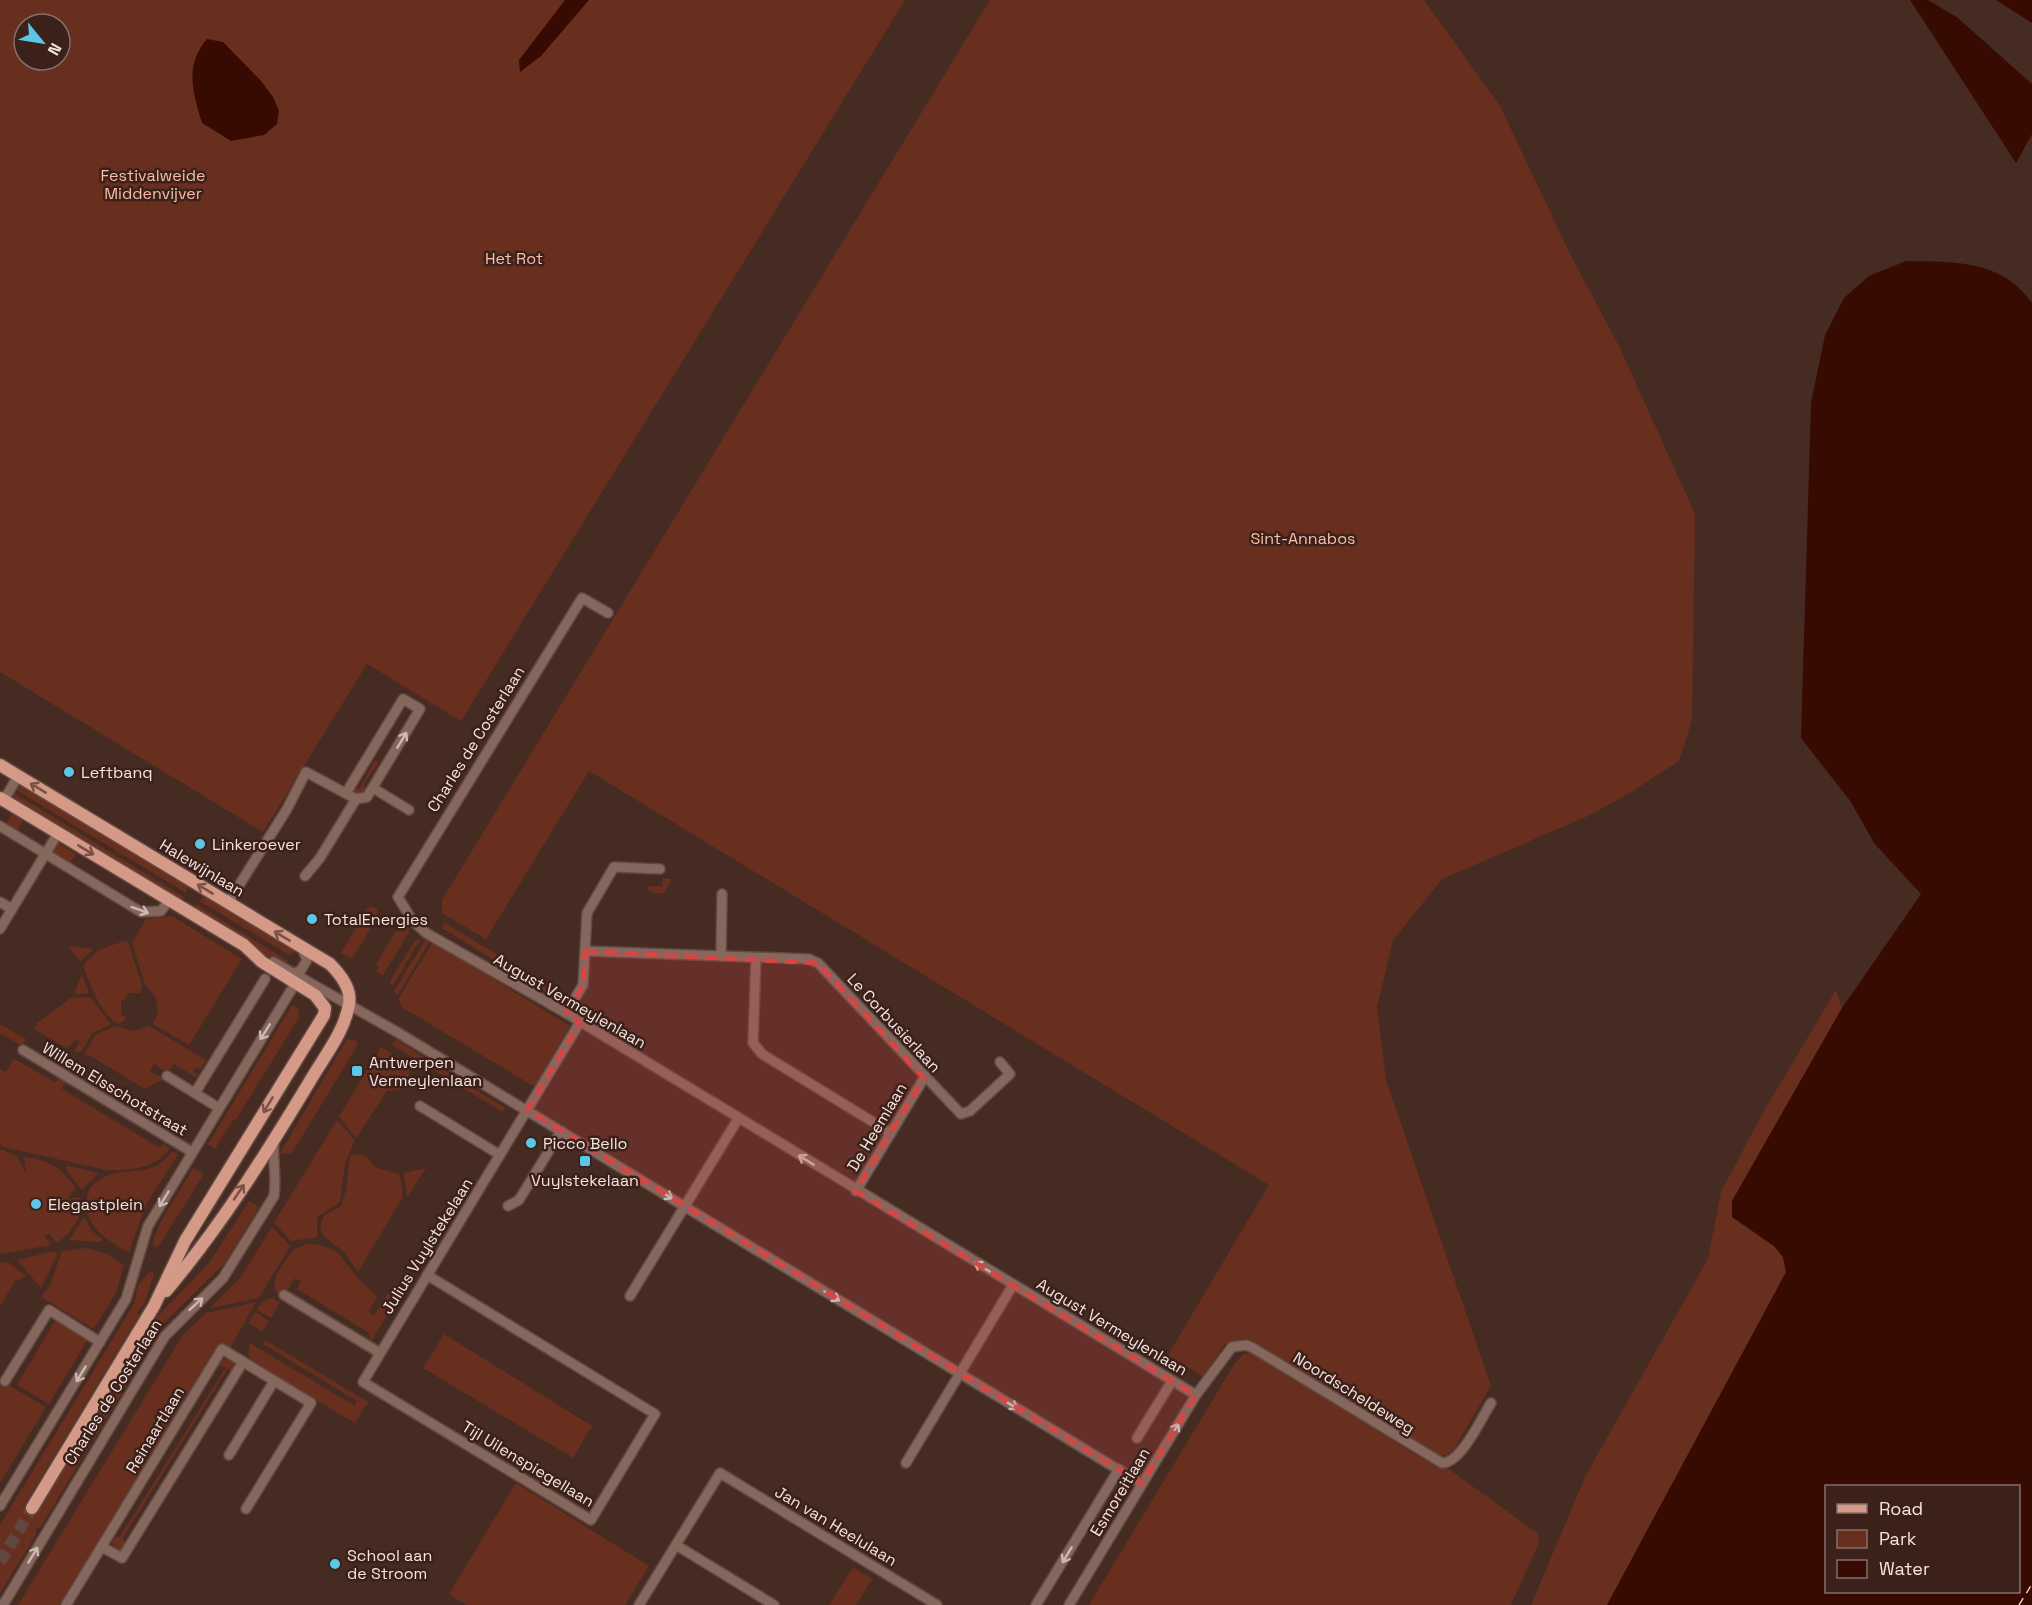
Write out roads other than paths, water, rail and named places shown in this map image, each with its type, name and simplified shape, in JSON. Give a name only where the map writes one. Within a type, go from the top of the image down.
[{"type":"main road","name":"Halewijnlaan","points":[[0,765],[336,970],[345,983],[346,1001]]},
{"type":"main road","points":[[2,799],[244,945],[262,962],[295,978],[322,1001],[324,1015]]},
{"type":"main road","name":"Charles de Costerlaan","points":[[154,1306],[201,1250],[274,1140],[340,1032],[346,1001]]},
{"type":"main road","name":"Charles de Costerlaan","points":[[32,1508],[154,1306],[185,1241],[324,1015]]},
{"type":"street","name":"Charles de Costerlaan","points":[[399,897],[582,598],[608,613]]},
{"type":"street","points":[[228,903],[287,810],[306,772],[356,799],[367,797],[420,709],[403,699],[346,793]]},
{"type":"street","points":[[2,799],[18,776]]},
{"type":"street","points":[[373,788],[409,810]]},
{"type":"street","points":[[305,876],[320,858],[356,799]]},
{"type":"street","points":[[0,826],[141,912],[161,911],[169,900]]},
{"type":"street","points":[[0,929],[58,832]]},
{"type":"street","points":[[566,1013],[583,985],[587,913],[614,867],[660,869]]},
{"type":"street","points":[[721,956],[722,894]]},
{"type":"street","name":"August Vermeylenlaan","points":[[399,897],[411,920],[426,933],[566,1013],[856,1191],[1196,1395]]},
{"type":"street","points":[[0,902],[12,909]]},
{"type":"street","points":[[0,1506],[126,1299],[148,1226],[307,960],[302,948]]},
{"type":"street","name":"Le Corbusierlaan","points":[[585,951],[809,959],[818,963],[957,1112],[966,1114],[1011,1074],[1000,1062]]},
{"type":"street","points":[[756,957],[753,1042],[762,1054],[891,1133]]},
{"type":"street","points":[[295,978],[346,1001],[1142,1484]]},
{"type":"street","points":[[195,1093],[265,979]]},
{"type":"street","name":"Charles de Costerlaan","points":[[324,1015],[330,1005],[346,1001]]},
{"type":"street","name":"Julius Vuylstekelaan","points":[[363,1382],[580,1022]]},
{"type":"street","name":"Willem Elsschotstraat","points":[[23,1050],[192,1152]]},
{"type":"street","points":[[167,1076],[219,1108]]},
{"type":"street","name":"De Heemlaan","points":[[856,1191],[924,1078]]},
{"type":"street","points":[[420,1106],[500,1155]]},
{"type":"street","points":[[630,1296],[738,1119]]},
{"type":"street","points":[[508,1206],[519,1200],[561,1131]]},
{"type":"street","name":"Charles de Costerlaan","points":[[3,1605],[165,1336],[223,1278],[270,1203],[277,1181],[272,1160],[274,1140]]},
{"type":"street","name":"Tijl Uilenspiegellaan","points":[[363,1382],[591,1520],[655,1414],[427,1275]]},
{"type":"street","name":"August Vermeylenlaan","points":[[906,1463],[1013,1285]]},
{"type":"street","points":[[284,1295],[380,1353]]},
{"type":"street","points":[[5,1381],[49,1310],[100,1342]]},
{"type":"street","name":"Noordscheldeweg","points":[[1196,1395],[1227,1352],[1238,1345],[1246,1345],[1442,1463],[1449,1463],[1458,1455],[1491,1403]]},
{"type":"street","name":"Reinaartlaan","points":[[66,1605],[222,1349],[311,1403],[246,1509]]},
{"type":"street","points":[[102,1546],[122,1558],[243,1362]]},
{"type":"street","points":[[229,1455],[274,1381]]},
{"type":"street","name":"Esmoreitlaan","points":[[1137,1438],[1172,1381]]},
{"type":"street","name":"Esmoreitlaan","points":[[1069,1605],[1196,1395]]},
{"type":"street","name":"Esmoreitlaan","points":[[1036,1605],[1119,1469]]},
{"type":"street","name":"Jan van Heelulaan","points":[[675,1545],[720,1473],[937,1605]]},
{"type":"street","points":[[639,1605],[675,1545],[774,1605]]},
{"type":"water","points":[[565,0],[589,0],[541,56],[520,72],[519,60]]},
{"type":"water","points":[[1910,0],[1928,0],[1958,18],[2032,84],[2032,134],[2016,163]]},
{"type":"water","points":[[1996,0],[2032,0],[2032,23]]},
{"type":"water","points":[[207,39],[223,42],[261,81],[273,97],[279,111],[277,124],[264,135],[231,141],[202,123],[192,80],[195,59]]},
{"type":"water","points":[[1906,261],[1959,263],[1991,271],[2006,278],[2032,303],[2032,1605],[1607,1605],[1786,1272],[1783,1257],[1774,1246],[1732,1217],[1732,1201],[1842,1008],[1921,894],[1874,843],[1851,802],[1801,738],[1811,403],[1825,335],[1844,298],[1869,276]]},
{"type":"tunnel","points":[[0,1562],[32,1508]]},
{"type":"place","name":"Leftbanq","points":[[69,772]]},
{"type":"place","name":"Linkeroever","points":[[200,844]]},
{"type":"place","name":"TotalEnergies","points":[[312,919]]},
{"type":"place","name":"Antwerpen Vermeylenlaan","points":[[357,1071]]},
{"type":"place","name":"Picco Bello","points":[[531,1143]]},
{"type":"place","name":"Vuylstekelaan","points":[[585,1161]]},
{"type":"place","name":"Elegastplein","points":[[36,1204]]},
{"type":"place","name":"School aan de Stroom","points":[[335,1564]]},
{"type":"park label","name":"Festivalweide Middenvijver","points":[[153,184]]},
{"type":"park label","name":"Het Rot","points":[[514,258]]},
{"type":"park label","name":"Sint-Annabos","points":[[1303,538]]}]
